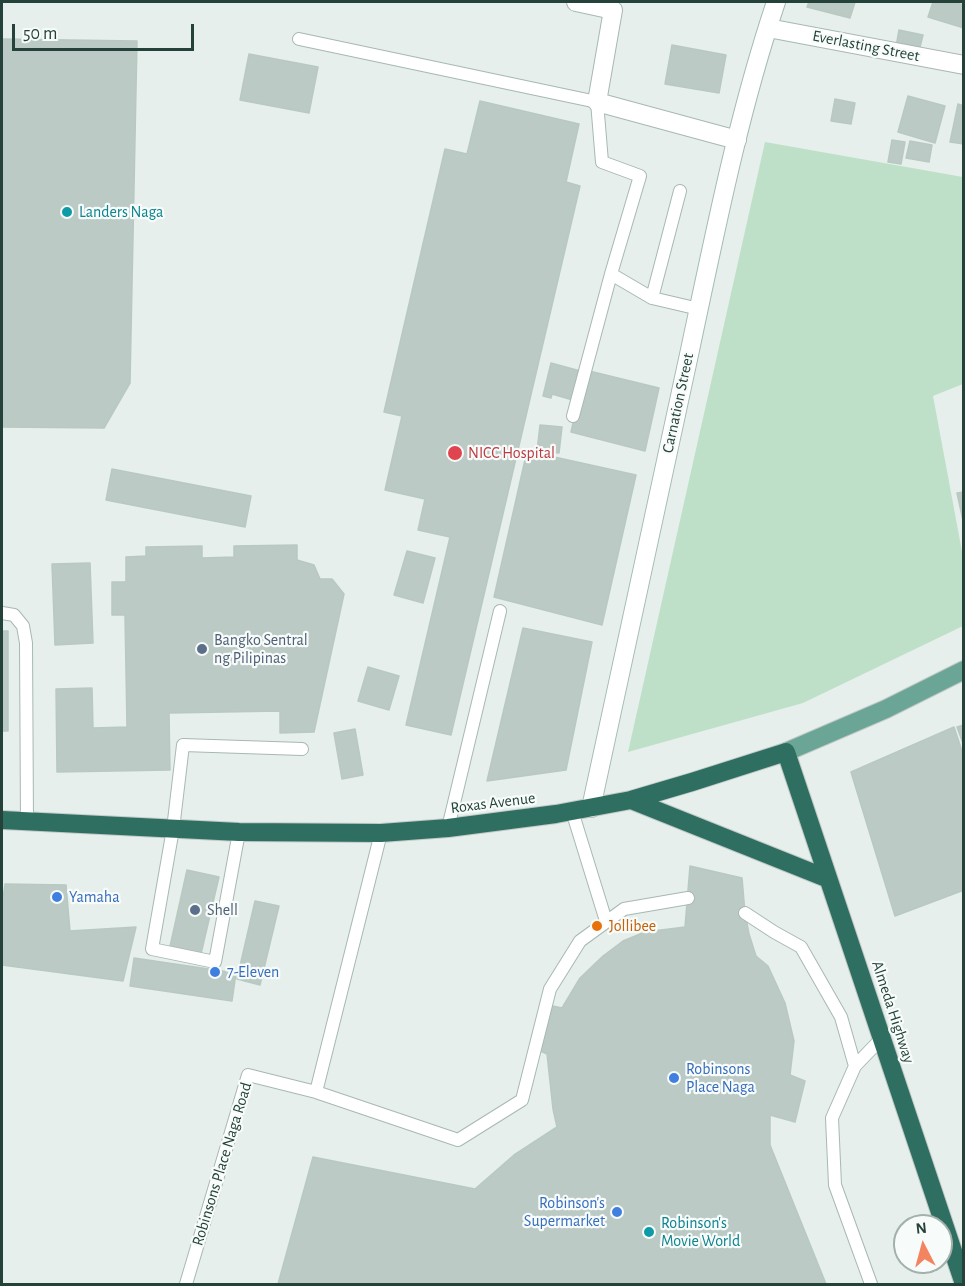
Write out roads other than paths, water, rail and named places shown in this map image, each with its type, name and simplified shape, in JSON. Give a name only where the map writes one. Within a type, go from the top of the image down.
[{"type":"highway","name":"Roxas Avenue","points":[[2,820],[239,832],[381,833],[483,825],[631,800],[786,752]]},
{"type":"highway","name":"Almeda Highway","points":[[786,752],[826,878],[963,1284]]},
{"type":"highway","points":[[631,800],[826,878]]},
{"type":"main road","name":"Roxas Avenue","points":[[786,752],[886,709],[963,670]]},
{"type":"street","points":[[576,2],[615,6],[597,102],[737,140]]},
{"type":"street","name":"Carnation Street","points":[[591,808],[737,140],[776,2]]},
{"type":"street","name":"Everlasting Street","points":[[768,28],[963,65]]},
{"type":"lane","points":[[299,39],[597,102],[602,162],[640,176],[573,416]]},
{"type":"lane","points":[[652,298],[680,191]]},
{"type":"lane","points":[[611,274],[652,298],[699,309]]},
{"type":"lane","points":[[448,828],[500,611]]},
{"type":"lane","points":[[2,613],[14,615],[22,626],[26,643],[27,822]]},
{"type":"lane","points":[[239,832],[215,962],[152,949],[173,829],[183,745],[302,749]]},
{"type":"lane","points":[[572,811],[606,921]]},
{"type":"lane","points":[[316,1092],[381,833]]},
{"type":"lane","name":"Robinsons Place Naga Road","points":[[186,1284],[248,1075],[316,1092],[458,1140],[522,1100],[550,989],[580,941],[624,909],[688,898]]},
{"type":"lane","points":[[745,913],[801,947],[841,1017],[855,1066]]},
{"type":"lane","points":[[871,1284],[835,1185],[832,1118],[855,1066],[881,1040]]},
{"type":"place","name":"Landers Naga","points":[[67,212]]},
{"type":"place","name":"NICC Hospital","points":[[455,453]]},
{"type":"place","name":"Bangko Sentral ng Pilipinas","points":[[202,649]]},
{"type":"place","name":"Yamaha","points":[[57,897]]},
{"type":"place","name":"Shell","points":[[195,910]]},
{"type":"place","name":"Jollibee","points":[[597,926]]},
{"type":"place","name":"7-Eleven","points":[[215,972]]},
{"type":"place","name":"Robinsons Place Naga","points":[[674,1078]]},
{"type":"place","name":"Robinson's Supermarket","points":[[617,1212]]},
{"type":"place","name":"Robinson's Movie World","points":[[649,1232]]}]
